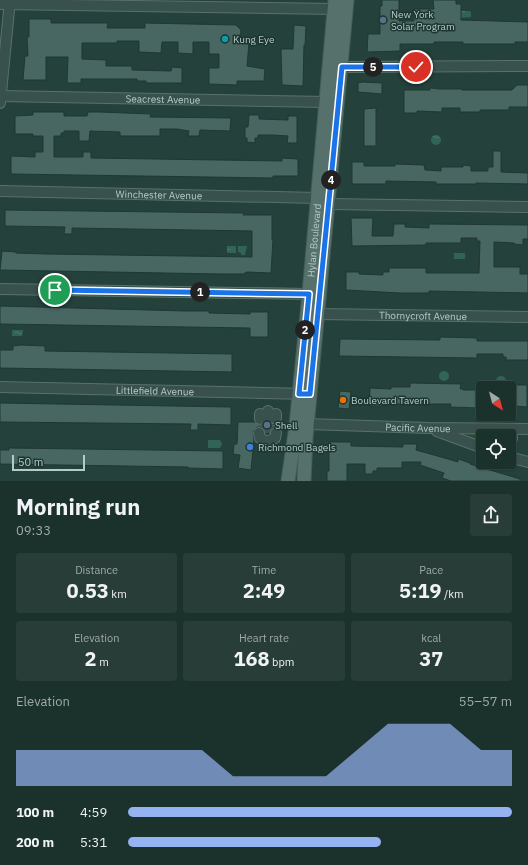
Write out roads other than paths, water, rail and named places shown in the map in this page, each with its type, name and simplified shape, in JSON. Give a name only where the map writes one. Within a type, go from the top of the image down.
[{"type":"main road","name":"Hylan Boulevard","points":[[304,481],[307,424],[305,394],[309,294],[342,67],[347,0]]},
{"type":"main road","name":"Hylan Boulevard","points":[[288,481],[305,394],[318,314],[327,102],[335,4]]},
{"type":"street","points":[[0,99],[6,2],[335,4]]},
{"type":"street","points":[[342,67],[528,66]]},
{"type":"street","name":"Seacrest Avenue","points":[[0,99],[327,102]]},
{"type":"street","name":"Winchester Avenue","points":[[0,191],[528,207]]},
{"type":"street","points":[[0,289],[309,294]]},
{"type":"street","name":"Thornycroft Avenue","points":[[318,314],[528,317]]},
{"type":"street","name":"Littlefield Avenue","points":[[0,387],[305,394]]},
{"type":"street","name":"Pacific Avenue","points":[[307,424],[511,429]]},
{"type":"street","points":[[429,428],[476,445]]},
{"type":"street","name":"Pacific Avenue","points":[[516,429],[528,429]]},
{"type":"street","points":[[516,459],[528,462]]},
{"type":"water","points":[[458,11],[469,11],[471,12],[471,17],[458,18]]},
{"type":"water","points":[[434,135],[438,135],[440,136],[440,144],[434,145],[431,142],[431,138]]},
{"type":"water","points":[[227,246],[236,246],[236,253],[227,253]]},
{"type":"water","points":[[238,246],[247,246],[245,255],[241,255],[241,253],[238,252]]},
{"type":"water","points":[[454,253],[465,253],[465,259],[454,259]]},
{"type":"water","points":[[12,330],[23,330],[22,336],[12,336]]},
{"type":"water","points":[[442,371],[446,371],[449,376],[446,381],[442,381],[439,378],[439,374]]},
{"type":"water","points":[[501,376],[506,381],[496,381]]},
{"type":"water","points":[[208,440],[220,440],[222,444],[220,448],[208,448]]},
{"type":"tunnel","points":[[267,433],[268,419]]},
{"type":"place","name":"New York Solar Program","points":[[383,20]]},
{"type":"place","name":"Kung Eye","points":[[225,39]]},
{"type":"place","name":"Boulevard Tavern","points":[[343,400]]},
{"type":"place","name":"Shell","points":[[267,425]]},
{"type":"place","name":"Richmond Bagels","points":[[250,447]]}]
